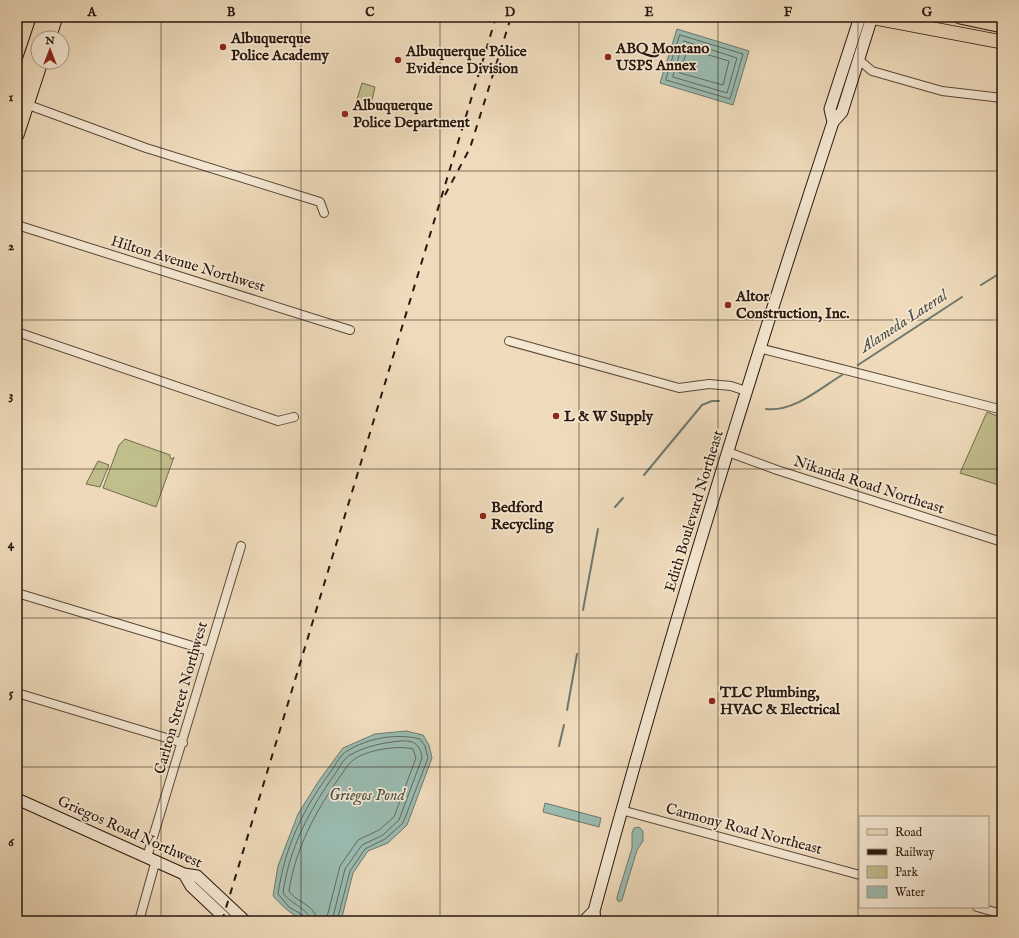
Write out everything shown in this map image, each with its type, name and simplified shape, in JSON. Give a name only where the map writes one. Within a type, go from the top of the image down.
[{"type":"main road","points":[[17,135],[21,101],[44,17]]},
{"type":"main road","points":[[52,30],[56,17]]},
{"type":"main road","points":[[871,17],[1002,42]]},
{"type":"main road","points":[[960,17],[1002,26]]},
{"type":"main road","points":[[21,101],[37,70]]},
{"type":"street","name":"Edith Boulevard Northeast","points":[[833,122],[830,109],[860,17]]},
{"type":"street","name":"Edith Boulevard Northeast","points":[[584,921],[594,916],[621,810],[759,348],[833,122],[842,112],[871,17]]},
{"type":"street","points":[[858,59],[872,71],[942,91],[1002,98]]},
{"type":"street","points":[[21,101],[146,148],[320,202],[324,213]]},
{"type":"street","name":"Hilton Avenue Northwest","points":[[17,225],[350,330]]},
{"type":"street","points":[[17,332],[278,421],[294,417]]},
{"type":"street","points":[[509,341],[679,388],[709,384],[731,386],[746,391]]},
{"type":"street","points":[[759,348],[1000,409]]},
{"type":"street","name":"Nikanda Road Northeast","points":[[728,452],[760,462],[777,470],[1002,542]]},
{"type":"street","name":"Carlton Street Northwest","points":[[139,921],[151,858],[209,651],[241,546]]},
{"type":"street","points":[[17,593],[209,651]]},
{"type":"street","points":[[17,693],[183,743]]},
{"type":"street","name":"Griegos Road Northwest","points":[[17,799],[184,874],[197,876],[245,921]]},
{"type":"street","name":"Carmony Road Northeast","points":[[621,810],[859,875]]},
{"type":"street","points":[[184,874],[191,886],[228,921]]},
{"type":"street","points":[[981,908],[1002,914]]},
{"type":"green space","points":[[362,83],[375,87],[372,100],[354,109]]},
{"type":"green space","points":[[987,412],[1002,418],[1002,486],[960,473]]},
{"type":"green space","points":[[125,439],[170,455],[170,458],[173,459],[174,457],[156,507],[103,488],[119,445]]},
{"type":"green space","points":[[98,461],[109,465],[100,487],[86,484]]},
{"type":"water","points":[[677,29],[749,51],[733,105],[660,83]]},
{"type":"water","name":"Griegos Pond","points":[[406,731],[423,735],[429,745],[432,758],[407,825],[388,843],[368,851],[353,873],[341,921],[319,921],[303,919],[296,916],[273,896],[278,866],[298,814],[318,782],[343,748],[375,734]]},
{"type":"water","points":[[545,803],[601,818],[599,827],[543,812]]},
{"type":"water","points":[[639,827],[643,831],[643,841],[637,850],[622,900],[619,902],[617,897],[632,848],[632,833],[634,828]]},
{"type":"waterway","points":[[17,25],[20,17]]},
{"type":"waterway","points":[[981,285],[1002,272]]},
{"type":"waterway","name":"Alameda Lateral","points":[[858,365],[962,297]]},
{"type":"waterway","points":[[766,409],[776,409],[796,403],[815,393],[842,375]]},
{"type":"waterway","points":[[644,475],[702,405],[712,401],[719,401]]},
{"type":"waterway","points":[[615,507],[623,498]]},
{"type":"waterway","name":"Alameda Lateral","points":[[583,610],[598,529]]},
{"type":"waterway","points":[[567,710],[577,654]]},
{"type":"waterway","points":[[559,746],[564,725]]},
{"type":"railway","points":[[222,921],[496,17]]},
{"type":"railway","points":[[445,195],[470,148],[511,17]]},
{"type":"place","name":"Albuquerque Police Academy","points":[[223,47]]},
{"type":"place","name":"ABQ Montano USPS Annex","points":[[608,57]]},
{"type":"place","name":"Albuquerque Police Evidence Division","points":[[398,60]]},
{"type":"place","name":"Albuquerque Police Department","points":[[345,114]]},
{"type":"place","name":"Altor Construction, Inc.","points":[[728,305]]},
{"type":"place","name":"L & W Supply","points":[[556,416]]},
{"type":"place","name":"Bedford Recycling","points":[[483,516]]},
{"type":"place","name":"TLC Plumbing, HVAC & Electrical","points":[[712,701]]}]
